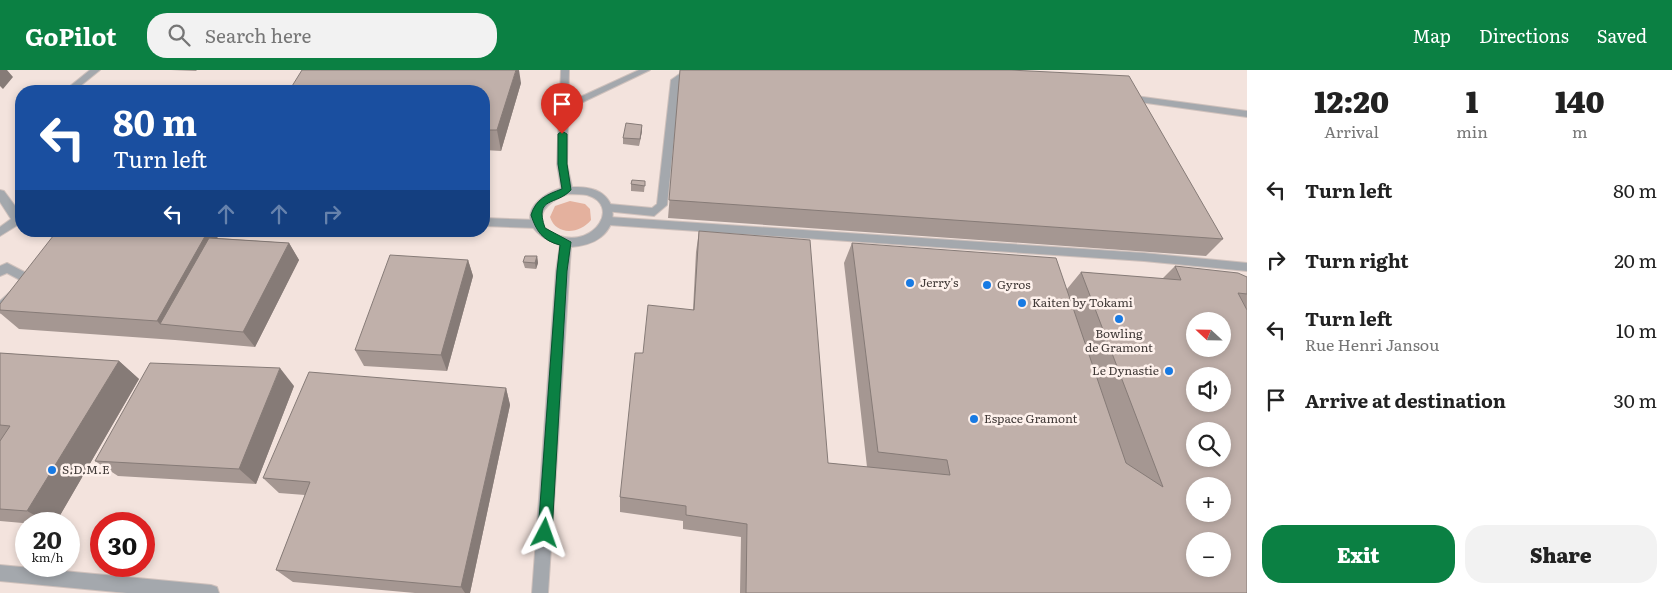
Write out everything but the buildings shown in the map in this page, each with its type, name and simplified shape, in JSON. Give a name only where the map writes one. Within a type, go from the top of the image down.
[{"type":"street","points":[[76,85],[96,70]]},
{"type":"street","points":[[565,70],[562,103],[562,164],[567,190]]},
{"type":"street","points":[[562,103],[580,100],[646,70]]},
{"type":"street","points":[[609,208],[609,221],[605,228],[593,237],[577,242],[566,242],[547,236],[537,224],[536,215],[539,206],[555,193],[567,190],[588,191],[597,195],[609,208],[654,212],[662,205],[676,80],[681,76],[710,78]]},
{"type":"street","points":[[1247,107],[1149,96],[1124,98],[1247,114]]},
{"type":"street","points":[[0,194],[15,213]]},
{"type":"street","points":[[609,221],[1142,253],[1247,267]]},
{"type":"street","points":[[0,232],[15,222]]},
{"type":"street","points":[[490,222],[537,224]]},
{"type":"street","points":[[540,593],[562,271],[566,242]]},
{"type":"street","points":[[0,272],[7,267],[30,280],[0,308]]},
{"type":"street","points":[[0,573],[211,593]]},
{"type":"shaded area","points":[[570,201],[585,204],[590,209],[591,220],[581,228],[569,231],[557,227],[550,217],[555,206]]},
{"type":"place","name":"Jerry's","points":[[910,283]]},
{"type":"place","name":"Gyros","points":[[987,285]]},
{"type":"place","name":"Kaiten by Tokami","points":[[1022,303]]},
{"type":"place","name":"Bowling de Gramont","points":[[1119,319]]},
{"type":"place","name":"Le Dynastie","points":[[1169,371]]},
{"type":"place","name":"Espace Gramont","points":[[974,419]]},
{"type":"place","name":"S.D.M.E","points":[[52,470]]},
{"type":"route","points":[[545,533],[562,271],[566,242],[547,236],[537,224],[536,215],[539,206],[546,199],[555,193],[567,190],[562,164],[562,134]]}]
